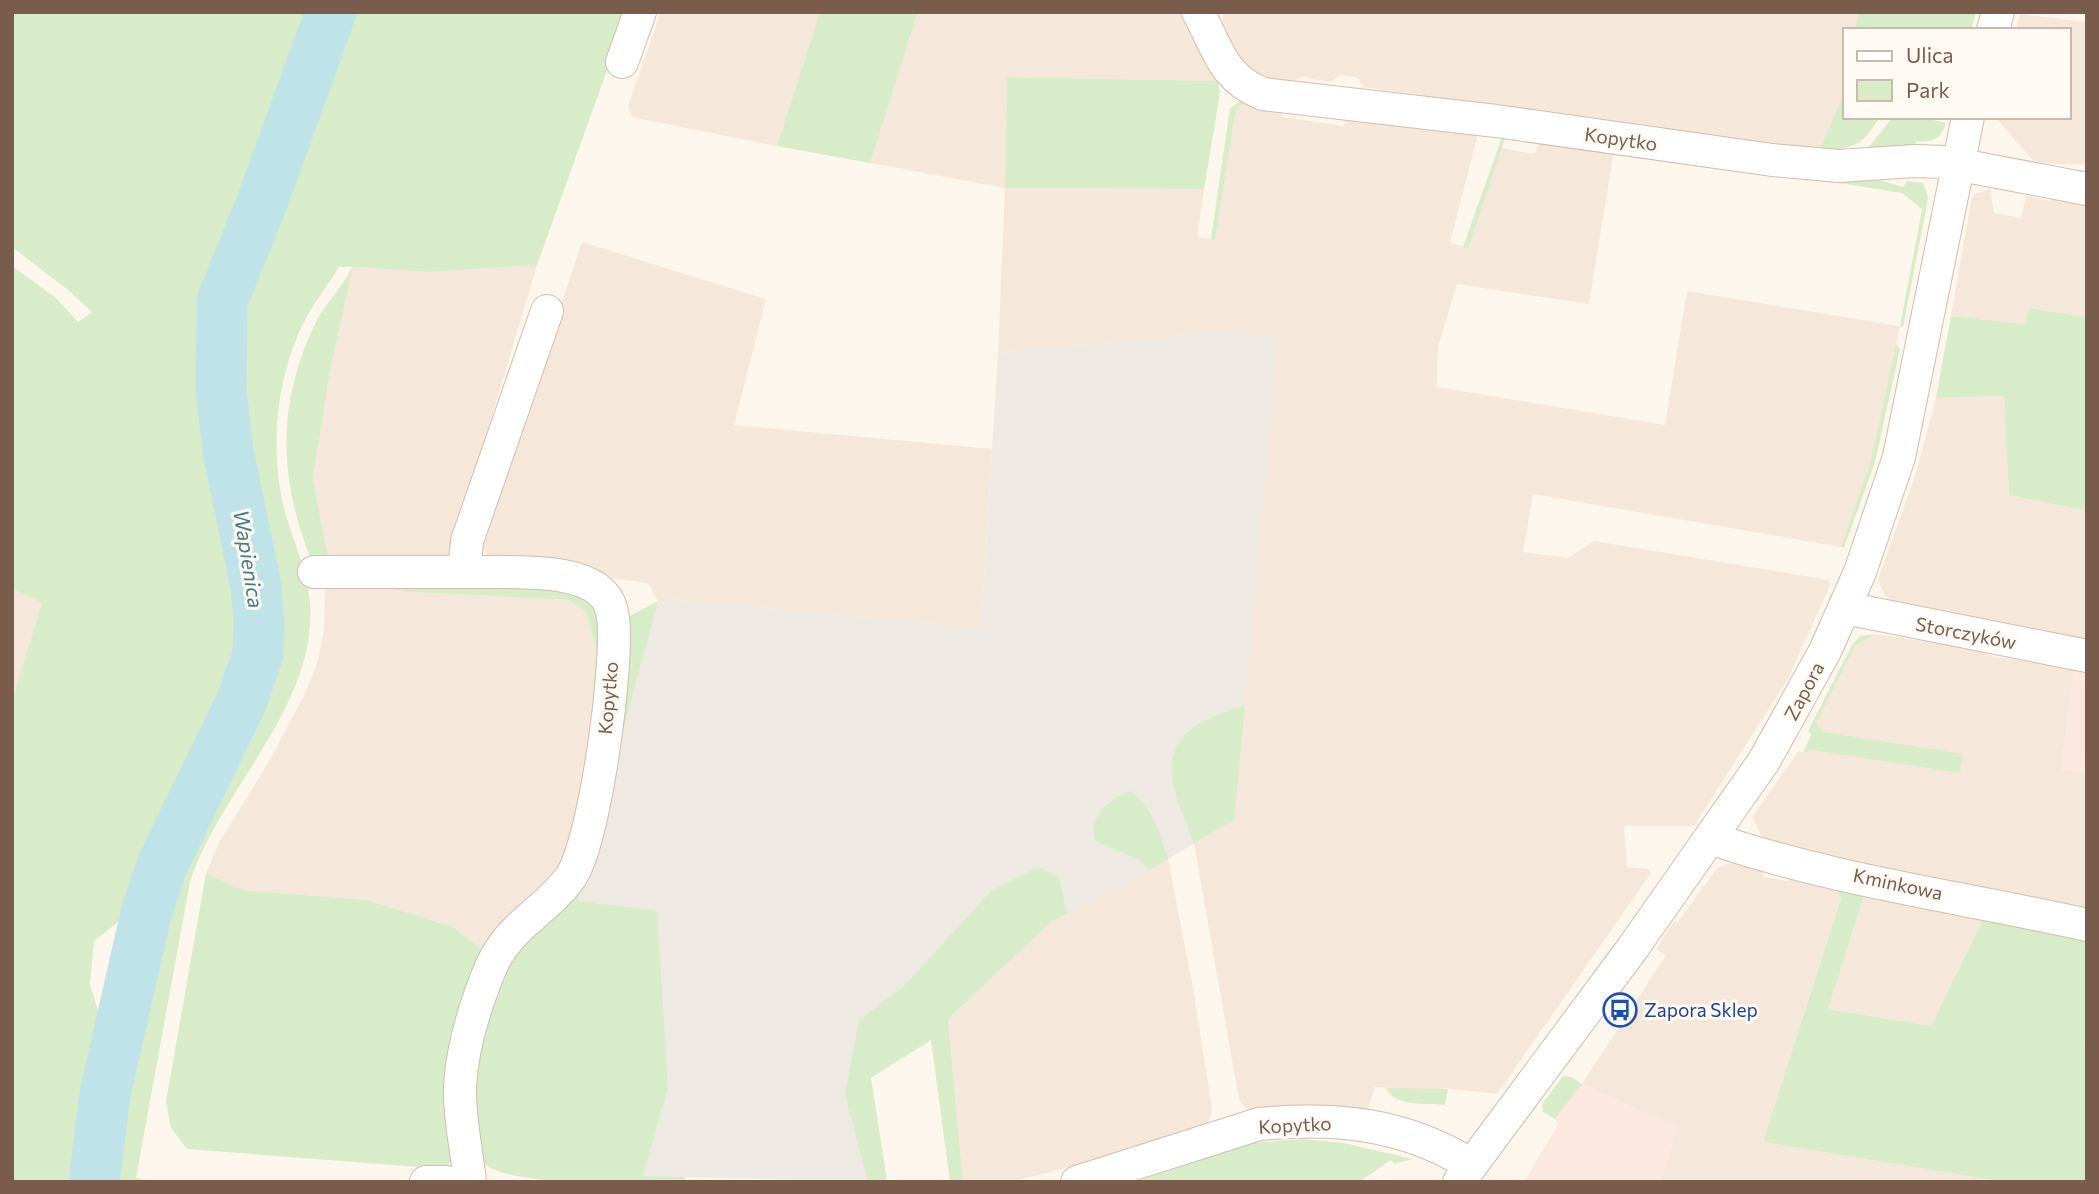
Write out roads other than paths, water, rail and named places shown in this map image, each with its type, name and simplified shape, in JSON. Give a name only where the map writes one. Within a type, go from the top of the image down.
[{"type":"street","points":[[622,62],[640,12]]},
{"type":"street","name":"Kopytko","points":[[1198,12],[1229,72],[1243,86],[1263,94],[1496,121],[1772,160],[1839,166],[1914,161],[1958,164],[2087,189]]},
{"type":"street","name":"Zapora","points":[[1465,1173],[1710,838],[1794,711],[1845,608],[1899,457],[1968,119]]},
{"type":"street","points":[[464,572],[467,541],[547,311]]},
{"type":"street","name":"Kopytko","points":[[314,572],[538,574],[585,582],[595,587],[609,603],[614,631],[605,736],[583,853],[570,877],[526,918],[502,947],[487,975],[474,1016],[460,1087],[470,1182]]},
{"type":"street","name":"Storczyków","points":[[1845,608],[2087,656]]},
{"type":"street","name":"Kminkowa","points":[[1710,838],[1741,849],[1855,876],[2087,925]]},
{"type":"street","name":"Kopytko","points":[[1077,1182],[1259,1124],[1290,1121],[1326,1121],[1401,1132],[1429,1141],[1465,1173]]},
{"type":"waterway","name":"Wapienica","points":[[94,1182],[105,1094],[146,914],[162,865],[241,703],[258,654],[256,586],[228,451],[221,389],[222,301],[261,205],[331,12]]},
{"type":"place","name":"Zapora Sklep","points":[[1620,1010]]}]
